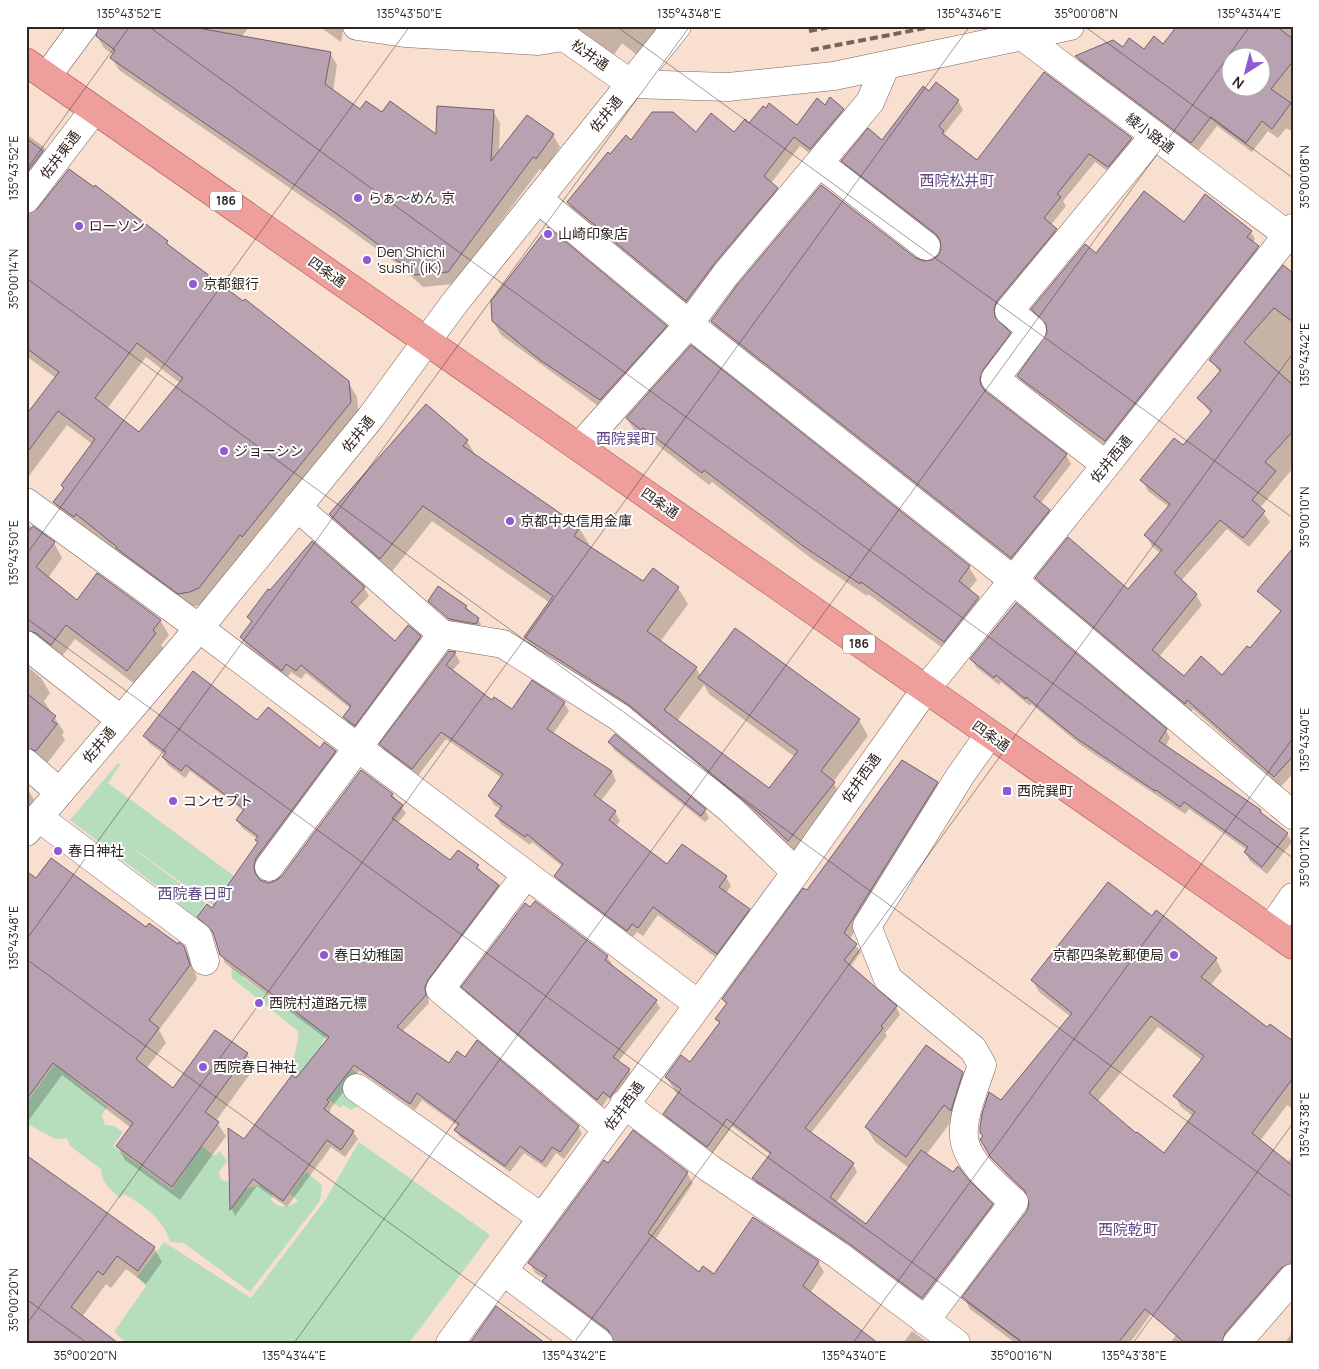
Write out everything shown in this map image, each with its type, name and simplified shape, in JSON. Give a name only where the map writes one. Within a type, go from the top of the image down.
[{"type":"main road","name":"四条通","points":[[36,69],[580,446],[989,735],[1293,945]]},
{"type":"street","points":[[36,69],[84,26]]},
{"type":"street","points":[[357,26],[405,34],[538,41],[557,32]]},
{"type":"street","name":"佐井通","points":[[32,825],[199,628],[371,418],[426,341],[677,26]]},
{"type":"street","points":[[630,84],[728,87],[834,76],[1017,32],[1070,26]]},
{"type":"street","name":"松井通","points":[[557,32],[630,84]]},
{"type":"street","name":"綾小路通","points":[[1017,32],[1154,136],[1291,234]]},
{"type":"street","points":[[580,446],[689,324],[726,274],[870,102],[886,65]]},
{"type":"street","name":"佐井東通","points":[[26,200],[94,110]]},
{"type":"street","points":[[1106,465],[995,380],[1032,330],[1009,311],[1154,136]]},
{"type":"street","points":[[819,163],[926,246]]},
{"type":"street","points":[[538,199],[689,324],[1013,580],[1293,815]]},
{"type":"street","name":"佐井西通","points":[[450,1343],[796,872],[925,690],[1291,234]]},
{"type":"street","points":[[26,502],[199,628],[698,1004]]},
{"type":"street","points":[[298,507],[442,634],[503,644],[619,717],[731,810],[796,872]]},
{"type":"street","points":[[269,867],[442,634]]},
{"type":"street","points":[[26,645],[121,720]]},
{"type":"street","points":[[926,1321],[1014,1202],[984,1176],[968,1155],[962,1131],[968,1104],[982,1065],[973,1049],[888,979],[867,926],[960,776],[989,735]]},
{"type":"street","points":[[26,762],[59,792]]},
{"type":"street","points":[[32,825],[198,937],[205,960]]},
{"type":"street","points":[[526,875],[440,989],[607,1129]]},
{"type":"street","points":[[1270,930],[1293,898]]},
{"type":"street","points":[[357,1088],[541,1217]]},
{"type":"street","points":[[624,1104],[709,1168],[838,1255],[956,1343]]},
{"type":"street","points":[[503,1270],[599,1343]]},
{"type":"street","points":[[1237,1343],[1293,1278]]},
{"type":"green space","points":[[118,763],[120,765],[108,783],[249,887],[228,916],[118,837],[206,903],[193,922],[177,910],[179,903],[70,820]]},
{"type":"green space","points":[[231,966],[244,976],[243,978],[301,1017],[305,1014],[330,1031],[321,1044],[360,1076],[360,1105],[351,1110],[343,1105],[340,1108],[292,1073],[298,1031],[232,978]]},
{"type":"green space","points":[[116,1009],[67,1074],[107,1107],[102,1115],[105,1125],[114,1126],[123,1132],[113,1146],[172,1189],[186,1169],[182,1165],[199,1144],[214,1156],[220,1151],[227,1161],[219,1172],[221,1180],[244,1186],[245,1189],[268,1183],[273,1195],[271,1200],[277,1205],[288,1206],[298,1201],[290,1194],[306,1172],[322,1185],[320,1201],[250,1292],[184,1243],[170,1242],[163,1226],[158,1220],[139,1203],[124,1194],[120,1198],[104,1182],[101,1169],[70,1146],[67,1138],[55,1139],[26,1123],[26,1103],[71,1042]]},
{"type":"green space","points":[[359,1142],[490,1235],[409,1343],[127,1343],[114,1332],[146,1286],[137,1277],[164,1242],[251,1298],[326,1199]]},
{"type":"building","points":[[99,26],[187,26],[331,52],[325,84],[360,109],[366,101],[382,112],[390,101],[436,134],[437,106],[494,110],[491,161],[527,115],[554,134],[536,159],[533,157],[448,272],[415,275],[394,256],[334,212],[110,58],[115,50],[96,36]]},
{"type":"building","points":[[1177,26],[1276,26],[1293,39],[1293,61],[1272,88],[1272,48],[1222,48],[1222,98],[1272,98],[1272,90],[1291,103],[1272,129],[1262,121],[1246,143],[1211,117],[1191,143],[1075,56],[1113,40],[1123,47],[1129,38],[1144,49],[1154,36],[1163,44]]},
{"type":"building","points":[[1044,72],[1132,138],[1108,167],[1089,154],[1057,194],[1061,197],[1044,218],[1057,229],[997,301],[994,308],[995,317],[1011,333],[983,370],[980,378],[981,385],[985,391],[1067,454],[1034,497],[1050,510],[1011,558],[711,321],[738,284],[821,185],[916,258],[924,261],[932,260],[939,255],[941,248],[940,240],[936,234],[841,161],[868,128],[882,140],[923,86],[929,91],[936,82],[959,100],[939,126],[944,131],[942,133],[977,160]]},
{"type":"building","points":[[830,97],[844,109],[810,149],[794,137],[764,176],[778,188],[714,264],[686,301],[567,202],[608,152],[610,154],[626,135],[631,140],[652,112],[673,112],[696,132],[711,113],[734,132],[745,119],[749,123],[763,106],[766,108],[769,103],[797,125],[817,98],[825,105]]},
{"type":"building","points":[[26,138],[43,151],[26,173]]},
{"type":"building","points":[[69,169],[94,187],[95,185],[168,241],[166,243],[243,301],[245,299],[349,381],[351,402],[242,537],[240,535],[199,588],[190,592],[178,594],[116,548],[76,514],[74,517],[53,502],[64,488],[61,485],[95,439],[58,411],[26,454],[26,415],[59,372],[26,348],[26,214],[38,208]],"holes":[[[137,343],[183,378],[139,432],[95,398]]]},
{"type":"building","points":[[1144,191],[1184,222],[1205,194],[1252,231],[1247,237],[1259,246],[1105,441],[1017,376],[1047,333],[1046,324],[1031,309],[1085,244],[1096,253]]},
{"type":"building","points":[[548,227],[667,326],[600,400],[540,360],[492,321],[491,301]]},
{"type":"building","points":[[1283,265],[1293,273],[1293,322],[1274,308],[1244,342],[1293,385],[1293,431],[1265,462],[1276,471],[1252,500],[1265,511],[1243,538],[1220,520],[1174,573],[1197,594],[1152,650],[1184,676],[1201,656],[1222,675],[1247,646],[1250,648],[1281,611],[1257,591],[1293,548],[1293,756],[1274,777],[1187,700],[1185,704],[1035,578],[1068,537],[1128,589],[1162,550],[1144,535],[1170,504],[1140,480],[1174,438],[1183,445],[1212,411],[1197,398],[1221,370],[1209,360]]},
{"type":"building","points":[[691,345],[970,566],[959,581],[979,597],[944,642],[861,582],[860,584],[803,546],[704,470],[702,473],[643,428],[641,430],[626,418]]},
{"type":"building","points":[[426,404],[468,440],[463,446],[580,527],[574,536],[643,581],[653,568],[679,587],[647,631],[697,667],[664,710],[769,788],[798,751],[698,678],[735,628],[860,719],[821,771],[835,782],[788,841],[761,815],[629,705],[524,637],[553,596],[423,506],[380,559],[329,514]]},
{"type":"building","points":[[33,526],[55,542],[36,567],[77,600],[97,573],[161,620],[153,630],[156,633],[127,671],[66,625],[51,645],[36,633],[26,630],[26,534]]},
{"type":"building","points":[[312,541],[365,587],[351,602],[395,641],[408,625],[421,636],[355,726],[343,717],[351,706],[301,665],[296,671],[286,664],[282,671],[240,637],[252,621],[247,617],[268,589],[270,590]]},
{"type":"building","points":[[438,586],[467,606],[465,608],[479,618],[476,624],[449,619],[428,601]]},
{"type":"building","points":[[1016,603],[1167,729],[1159,741],[1261,810],[1260,812],[1288,833],[1262,867],[1244,852],[1248,847],[1184,802],[1180,807],[1076,738],[1026,697],[1025,699],[996,675],[994,678],[970,659]]},
{"type":"building","points":[[449,651],[456,652],[446,665],[492,700],[494,697],[512,709],[532,680],[565,702],[547,729],[612,771],[594,795],[616,811],[609,820],[667,864],[682,844],[727,876],[719,887],[750,909],[717,954],[653,907],[638,928],[632,924],[627,931],[554,876],[563,864],[527,834],[525,837],[495,816],[502,806],[488,796],[503,774],[441,732],[412,769],[379,744]]},
{"type":"building","points":[[193,671],[257,720],[268,707],[320,748],[324,742],[336,751],[256,858],[254,865],[255,873],[260,880],[268,883],[282,876],[361,770],[393,794],[391,796],[403,805],[392,818],[450,860],[458,850],[479,865],[476,868],[499,885],[428,980],[425,987],[426,995],[397,1027],[449,1063],[457,1051],[465,1057],[477,1040],[579,1126],[560,1152],[552,1147],[542,1162],[520,1146],[505,1166],[454,1130],[459,1124],[417,1093],[410,1104],[354,1065],[327,1100],[329,1102],[324,1109],[354,1131],[341,1150],[327,1140],[283,1201],[253,1179],[230,1210],[228,1128],[244,1139],[292,1075],[296,1078],[329,1037],[220,955],[213,932],[197,917],[207,904],[212,908],[258,842],[255,840],[258,836],[236,820],[244,809],[186,765],[181,771],[162,757],[166,752],[143,736]]},
{"type":"building","points":[[26,693],[56,716],[52,721],[57,724],[36,751],[26,748]]},
{"type":"building","points":[[615,734],[706,809],[701,816],[608,742]]},
{"type":"building","points":[[902,760],[938,782],[844,933],[857,944],[844,960],[897,1006],[881,1026],[883,1028],[805,1128],[854,1163],[830,1197],[866,1224],[921,1150],[953,1172],[958,1166],[993,1204],[922,1298],[847,1242],[752,1178],[771,1153],[727,1119],[707,1147],[663,1114],[681,1089],[665,1077],[681,1055],[690,1062],[720,1022],[715,1019],[727,1003],[722,999],[803,888],[807,890]]},
{"type":"building","points":[[51,858],[146,927],[149,923],[178,944],[179,942],[184,946],[190,965],[149,1020],[159,1028],[136,1059],[173,1088],[215,1030],[248,1053],[205,1112],[219,1122],[172,1187],[116,1146],[133,1123],[53,1063],[26,1100],[26,871],[36,878]]},
{"type":"building","points":[[1108,882],[1152,916],[1156,910],[1217,958],[1201,977],[1267,1027],[1270,1024],[1293,1041],[1293,1078],[1252,1133],[1293,1166],[1293,1263],[1281,1268],[1225,1333],[1222,1343],[1185,1343],[1145,1309],[1118,1343],[1023,1343],[962,1297],[1027,1211],[1029,1204],[1025,1191],[991,1158],[980,1139],[983,1136],[980,1133],[982,1114],[989,1092],[1001,1100],[1072,1013],[1031,980]],"holes":[[[1151,1016],[1204,1056],[1173,1096],[1195,1112],[1164,1153],[1136,1133],[1089,1093]]]},
{"type":"building","points":[[535,901],[608,956],[605,960],[657,1000],[613,1057],[630,1069],[610,1097],[603,1092],[597,1100],[461,987],[525,903],[530,907]]},
{"type":"building","points":[[926,1045],[963,1072],[951,1111],[944,1105],[906,1157],[865,1127]]},
{"type":"building","points":[[633,1130],[688,1172],[648,1233],[699,1272],[703,1266],[714,1274],[753,1217],[819,1261],[803,1286],[878,1343],[614,1343],[608,1330],[542,1281],[547,1276],[528,1263],[604,1160],[608,1163]]},
{"type":"building","points":[[26,1155],[155,1247],[138,1271],[117,1256],[103,1275],[98,1271],[71,1307],[118,1343],[26,1343]]},
{"type":"building","points":[[496,1306],[545,1343],[470,1343]]},
{"type":"railway","points":[[809,31],[835,26]]},
{"type":"railway","points":[[811,50],[936,26]]},
{"type":"place","name":"らぁ〜めん 京","points":[[358,198]]},
{"type":"place","name":"ローソン","points":[[79,226]]},
{"type":"place","name":"山崎印象店","points":[[548,234]]},
{"type":"place","name":"Den Shichi 'sushi' (iK)","points":[[367,260]]},
{"type":"place","name":"京都銀行","points":[[193,284]]},
{"type":"place","name":"ジョーシン","points":[[224,451]]},
{"type":"place","name":"京都中央信用金庫","points":[[510,521]]},
{"type":"place","name":"西院巽町","points":[[1007,791]]},
{"type":"place","name":"コンセプト","points":[[173,801]]},
{"type":"place","name":"春日神社","points":[[58,851]]},
{"type":"place","name":"春日幼稚園","points":[[324,955]]},
{"type":"place","name":"京都四条乾郵便局","points":[[1174,955]]},
{"type":"place","name":"西院村道路元標","points":[[259,1003]]},
{"type":"place","name":"西院春日神社","points":[[203,1067]]},
{"type":"district","name":"西院松井町","points":[[957,181]]},
{"type":"district","name":"西院巽町","points":[[626,439]]},
{"type":"district","name":"西院春日町","points":[[195,894]]},
{"type":"district","name":"西院乾町","points":[[1128,1230]]}]
